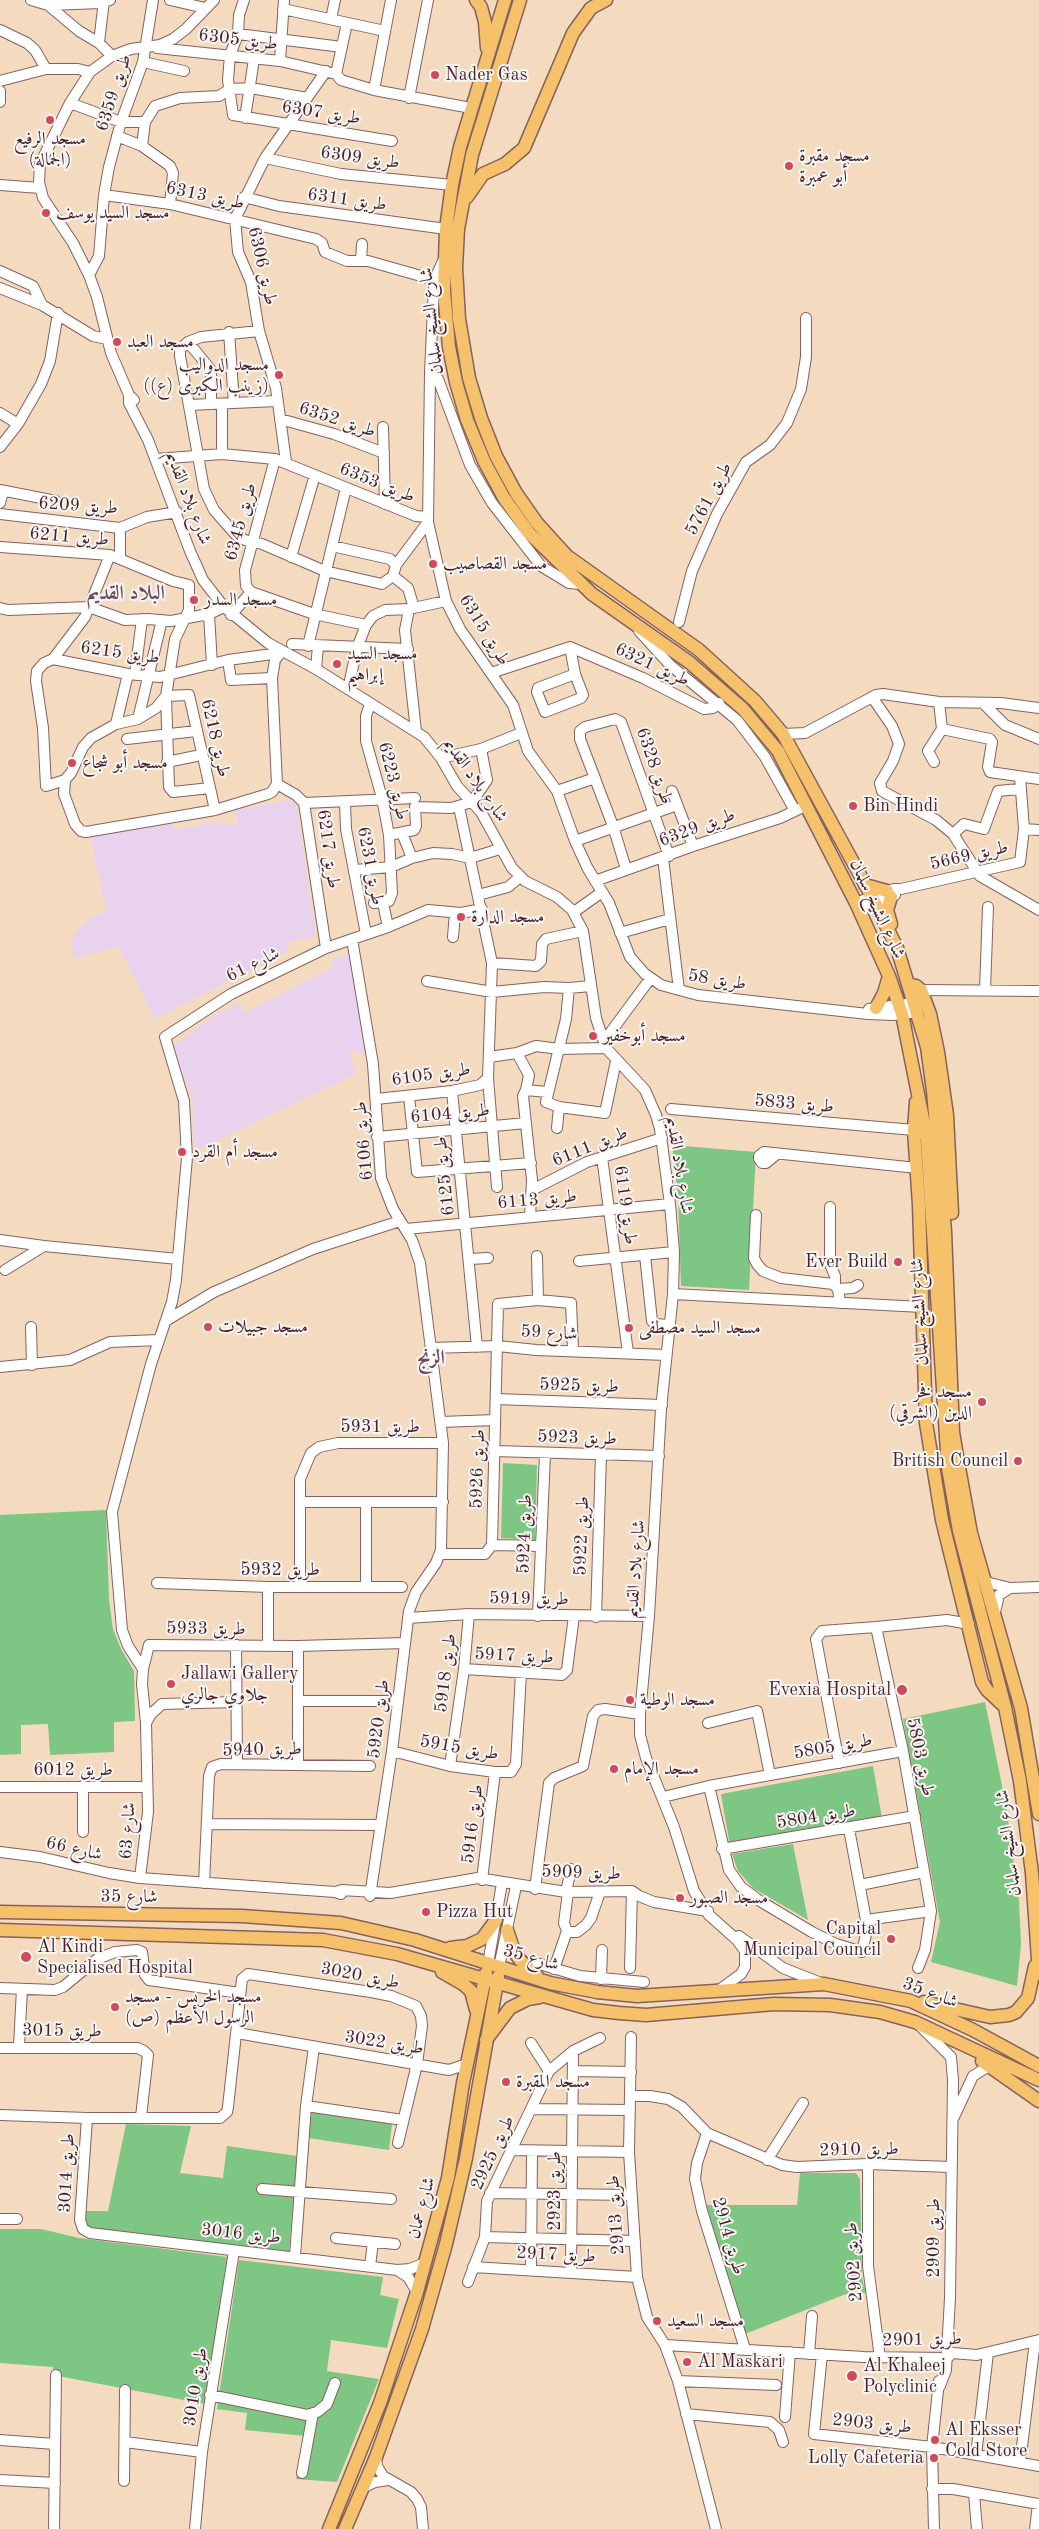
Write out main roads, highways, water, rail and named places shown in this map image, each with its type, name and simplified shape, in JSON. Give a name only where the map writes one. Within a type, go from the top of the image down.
[{"type":"main road","points":[[476,0],[481,6],[485,22],[487,55]]},
{"type":"main road","name":"شارع الشيخ سلمان","points":[[505,0],[471,108],[452,185],[446,229],[443,261],[446,318],[456,382],[467,420],[484,461],[504,498],[530,533],[581,584],[689,662],[743,709],[778,751],[858,907],[889,976],[901,1010],[927,1139],[943,1424],[948,1468],[959,1531],[1005,1707],[1021,1790],[1032,1873],[1039,1974]]},
{"type":"main road","name":"شارع الشيخ سلمان","points":[[520,0],[475,146],[460,214],[457,276],[463,346],[481,418],[496,456],[516,492],[537,523],[567,556],[685,639],[755,701],[783,734],[874,901],[896,948],[927,1047],[941,1116],[959,1365],[952,1386],[954,1432],[958,1462],[971,1533],[1021,1708],[1039,1808]]},
{"type":"main road","points":[[460,214],[477,180],[483,174],[505,164],[524,148],[573,33],[591,8],[606,0]]},
{"type":"main road","points":[[865,884],[889,894],[888,915],[896,948]]},
{"type":"main road","points":[[876,1008],[884,993],[889,976]]},
{"type":"main road","points":[[909,985],[916,986],[921,990],[930,1014],[941,1116]]},
{"type":"main road","points":[[917,1088],[914,1130],[926,1423],[942,1520],[982,1682],[987,1690],[1005,1707]]},
{"type":"main road","points":[[926,1423],[943,1424]]},
{"type":"main road","name":"شارع 35","points":[[0,1912],[242,1916],[310,1920],[375,1930],[446,1949],[550,1984],[637,1996],[713,1993],[824,1984],[911,2001],[973,2030],[1039,2066]]},
{"type":"main road","points":[[446,1949],[467,1946],[482,1939],[496,1920]]},
{"type":"main road","name":"شارع 35","points":[[0,1930],[323,1940],[362,1946],[429,1963],[593,2010],[619,2013],[646,2014],[774,2004],[830,2005],[880,2012],[915,2022],[1039,2080]]},
{"type":"main road","points":[[507,1930],[514,1951],[525,1968],[550,1984]]},
{"type":"main road","points":[[911,2001],[936,2003],[990,2017],[1009,2015],[1016,2012],[1028,1998],[1033,1987],[1037,1951]]},
{"type":"main road","points":[[429,1963],[471,1991],[475,2002],[476,2020]]},
{"type":"main road","name":"شارع عمان","points":[[329,2529],[380,2404],[417,2292],[448,2178],[463,2084],[476,2020],[494,1966]]},
{"type":"main road","name":"شارع عمان","points":[[345,2529],[376,2457],[422,2329],[446,2244],[466,2158],[484,2042],[490,1981]]},
{"type":"main road","points":[[484,2042],[510,2008],[528,2000],[544,1997]]},
{"type":"main road","points":[[947,2037],[1039,2101]]},
{"type":"place","name":"Nader Gas","points":[[435,75]]},
{"type":"place","name":"مسجد الرفيع (الجمالة)","points":[[50,120]]},
{"type":"place","name":"مسجد مقبرة أبو عمبرة","points":[[789,166]]},
{"type":"place","name":"مسجد السيد يوسف","points":[[46,213]]},
{"type":"place","name":"مسجد العبد","points":[[117,342]]},
{"type":"place","name":"مسجد الدواليب (زينب الكبرى (ع))","points":[[279,375]]},
{"type":"place","name":"مسجد القصاصيب","points":[[433,564]]},
{"type":"place","name":"مسجد السدر","points":[[194,600]]},
{"type":"place","name":"مسجد السيد إبراهيم","points":[[337,664]]},
{"type":"place","name":"مسجد أبو شجاع","points":[[72,763]]},
{"type":"place","name":"Bin Hindi","points":[[853,806]]},
{"type":"place","name":"مسجد الدارة","points":[[461,917]]},
{"type":"place","name":"مسجد أبوخفير","points":[[593,1036]]},
{"type":"place","name":"مسجد أم القرد","points":[[182,1152]]},
{"type":"place","name":"Ever Build","points":[[898,1262]]},
{"type":"place","name":"مسجد جبيلات","points":[[208,1327]]},
{"type":"place","name":"مسجد السيد مصطفى","points":[[629,1328]]},
{"type":"place","name":"مسجد فخر الدين (الشرقي)","points":[[982,1402]]},
{"type":"place","name":"British Council","points":[[1018,1461]]},
{"type":"place","name":"Jallawi Gallery جلاوي جالري","points":[[171,1684]]},
{"type":"place","name":"Evexia Hospital","points":[[902,1690]]},
{"type":"place","name":"مسجد الوطية","points":[[630,1700]]},
{"type":"place","name":"مسجد الإمام","points":[[614,1769]]},
{"type":"place","name":"مسجد الصبور","points":[[680,1898]]},
{"type":"place","name":"Pizza Hut","points":[[426,1912]]},
{"type":"place","name":"Capital Municipal Council","points":[[891,1939]]},
{"type":"place","name":"Al Kindi Specialised Hospital","points":[[26,1957]]},
{"type":"place","name":"مسجد الخريس - مسجد الرسول الأعظم (ص)","points":[[115,2007]]},
{"type":"place","name":"مسجد المقبرة","points":[[506,2082]]},
{"type":"place","name":"مسجد السعيد","points":[[657,2321]]},
{"type":"place","name":"Al Maskari","points":[[687,2362]]},
{"type":"place","name":"Al Khaleej Polyclinic","points":[[852,2376]]},
{"type":"place","name":"Al Eksser Cold Store","points":[[935,2440]]},
{"type":"place","name":"Lolly Cafeteria","points":[[934,2458]]},
{"type":"district","name":"البلاد القديم","points":[[126,594]]},
{"type":"district","name":"الزنج","points":[[431,1359]]}]
